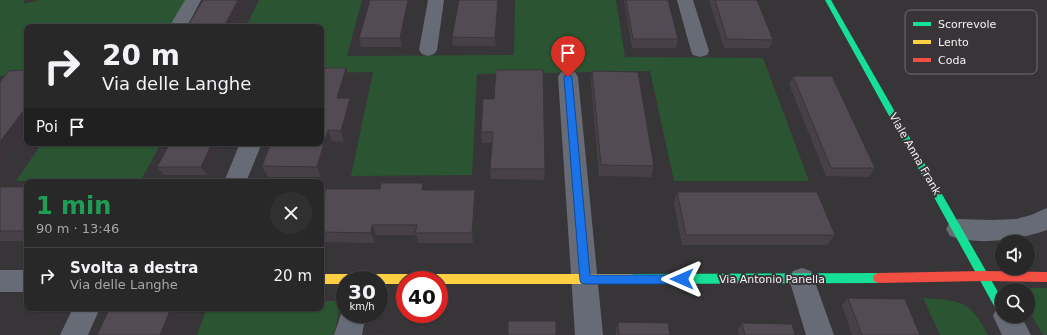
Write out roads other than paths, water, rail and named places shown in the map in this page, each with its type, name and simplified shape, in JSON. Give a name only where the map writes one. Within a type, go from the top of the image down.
[{"type":"street","points":[[180,24],[193,0]]},
{"type":"street","points":[[428,50],[436,0]]},
{"type":"street","points":[[685,0],[700,51]]},
{"type":"street","name":"Viale Anna Frank","points":[[828,0],[995,297]]},
{"type":"street","points":[[568,77],[589,335]]},
{"type":"street","points":[[236,179],[250,146]]},
{"type":"street","points":[[958,229],[977,231],[1012,230],[1042,222],[1047,218]]},
{"type":"street","name":"Via Antonio Panella","points":[[388,279],[585,280],[983,276],[1047,277]]},
{"type":"street","name":"Via Antonio Panella","points":[[324,279],[336,279]]},
{"type":"street","points":[[802,279],[820,335]]},
{"type":"street","points":[[0,280],[24,281]]},
{"type":"street","points":[[74,335],[86,311]]},
{"type":"street","points":[[348,335],[351,323]]},
{"type":"street","points":[[1010,323],[1017,335]]}]
